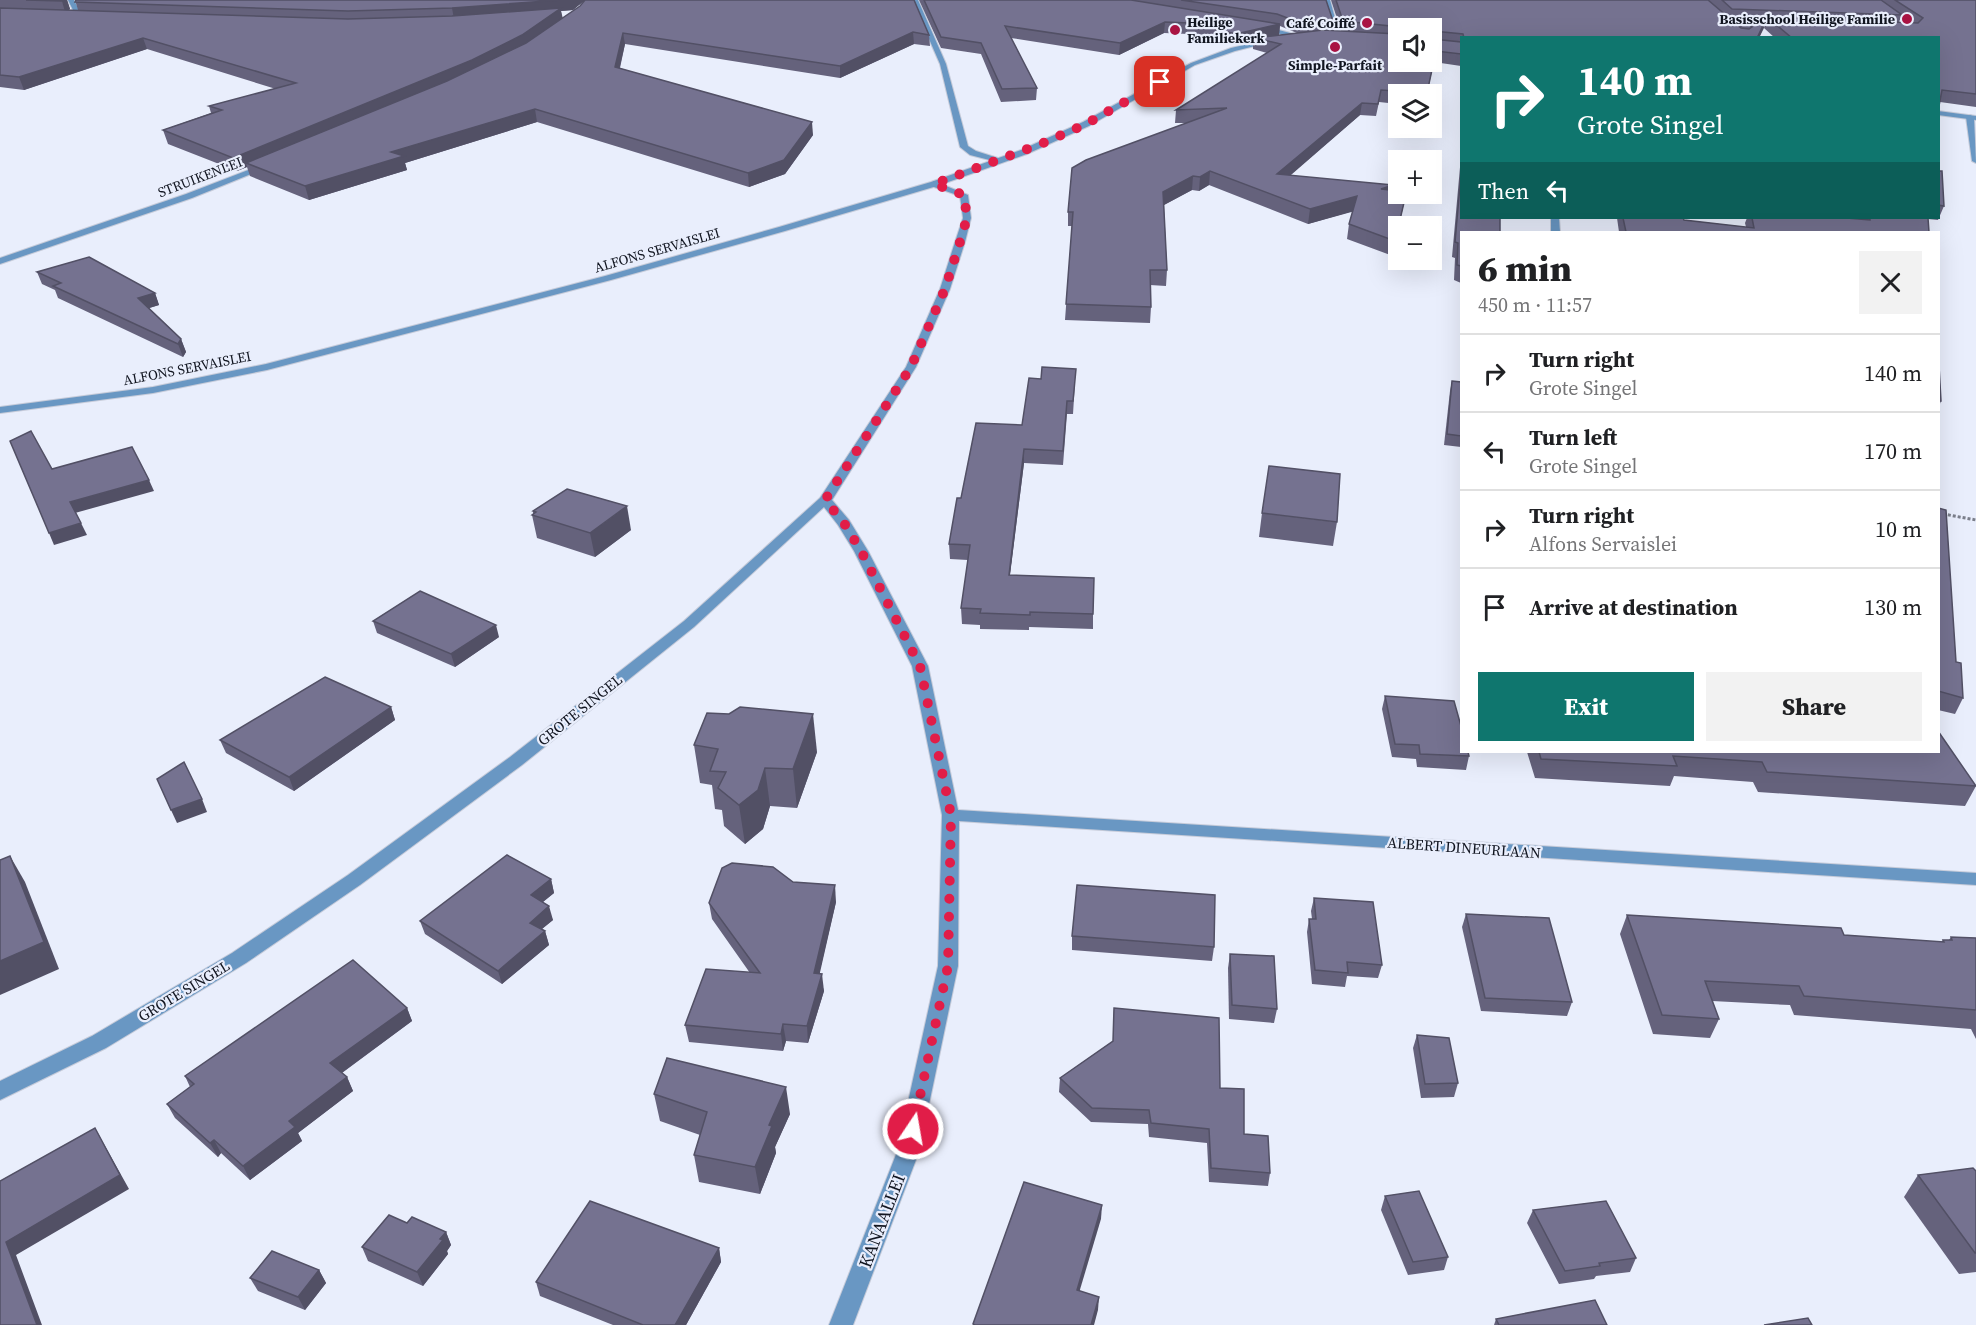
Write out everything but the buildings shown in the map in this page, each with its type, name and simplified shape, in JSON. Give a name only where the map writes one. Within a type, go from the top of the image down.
[{"type":"street","points":[[69,15],[76,10],[71,0]]},
{"type":"street","points":[[915,0],[943,64],[964,147],[973,153],[998,161]]},
{"type":"street","points":[[1327,0],[1338,35]]},
{"type":"street","points":[[57,15],[80,16]]},
{"type":"street","name":"ALFONS SERVAISLEI","points":[[0,410],[153,390],[267,367],[608,278],[934,184],[998,161],[1086,124],[1203,59],[1246,46],[1300,36],[1253,26]]},
{"type":"street","points":[[1940,113],[1973,117],[1976,161]]},
{"type":"street","name":"STRUIKENLEI","points":[[0,261],[189,196],[276,162]]},
{"type":"street","name":"GROTE SINGEL","points":[[0,1091],[119,1030],[239,958],[354,880],[516,761],[689,624],[825,500],[911,367],[945,289],[967,218],[964,195],[934,184]]},
{"type":"street","name":"KANAALLEI","points":[[825,500],[844,523],[861,551],[920,666],[951,815],[948,966],[941,1001],[908,1152],[841,1325]]},
{"type":"street","name":"ALBERT DINEURLAAN","points":[[951,815],[1976,879]]},
{"type":"path","points":[[1940,513],[1976,520]]},
{"type":"place","name":"Basisschool Heilige Familie","points":[[1907,19]]},
{"type":"place","name":"Café Coiffé","points":[[1367,23]]},
{"type":"place","name":"Heilige Familiekerk","points":[[1175,30]]},
{"type":"place","name":"Simple-Parfait","points":[[1335,47]]},
{"type":"route","points":[[913,1129],[948,966],[951,815],[920,666],[861,551],[844,523],[825,500],[911,367],[945,289],[967,218],[964,195],[934,184],[1024,152],[1086,124],[1160,82]]}]
